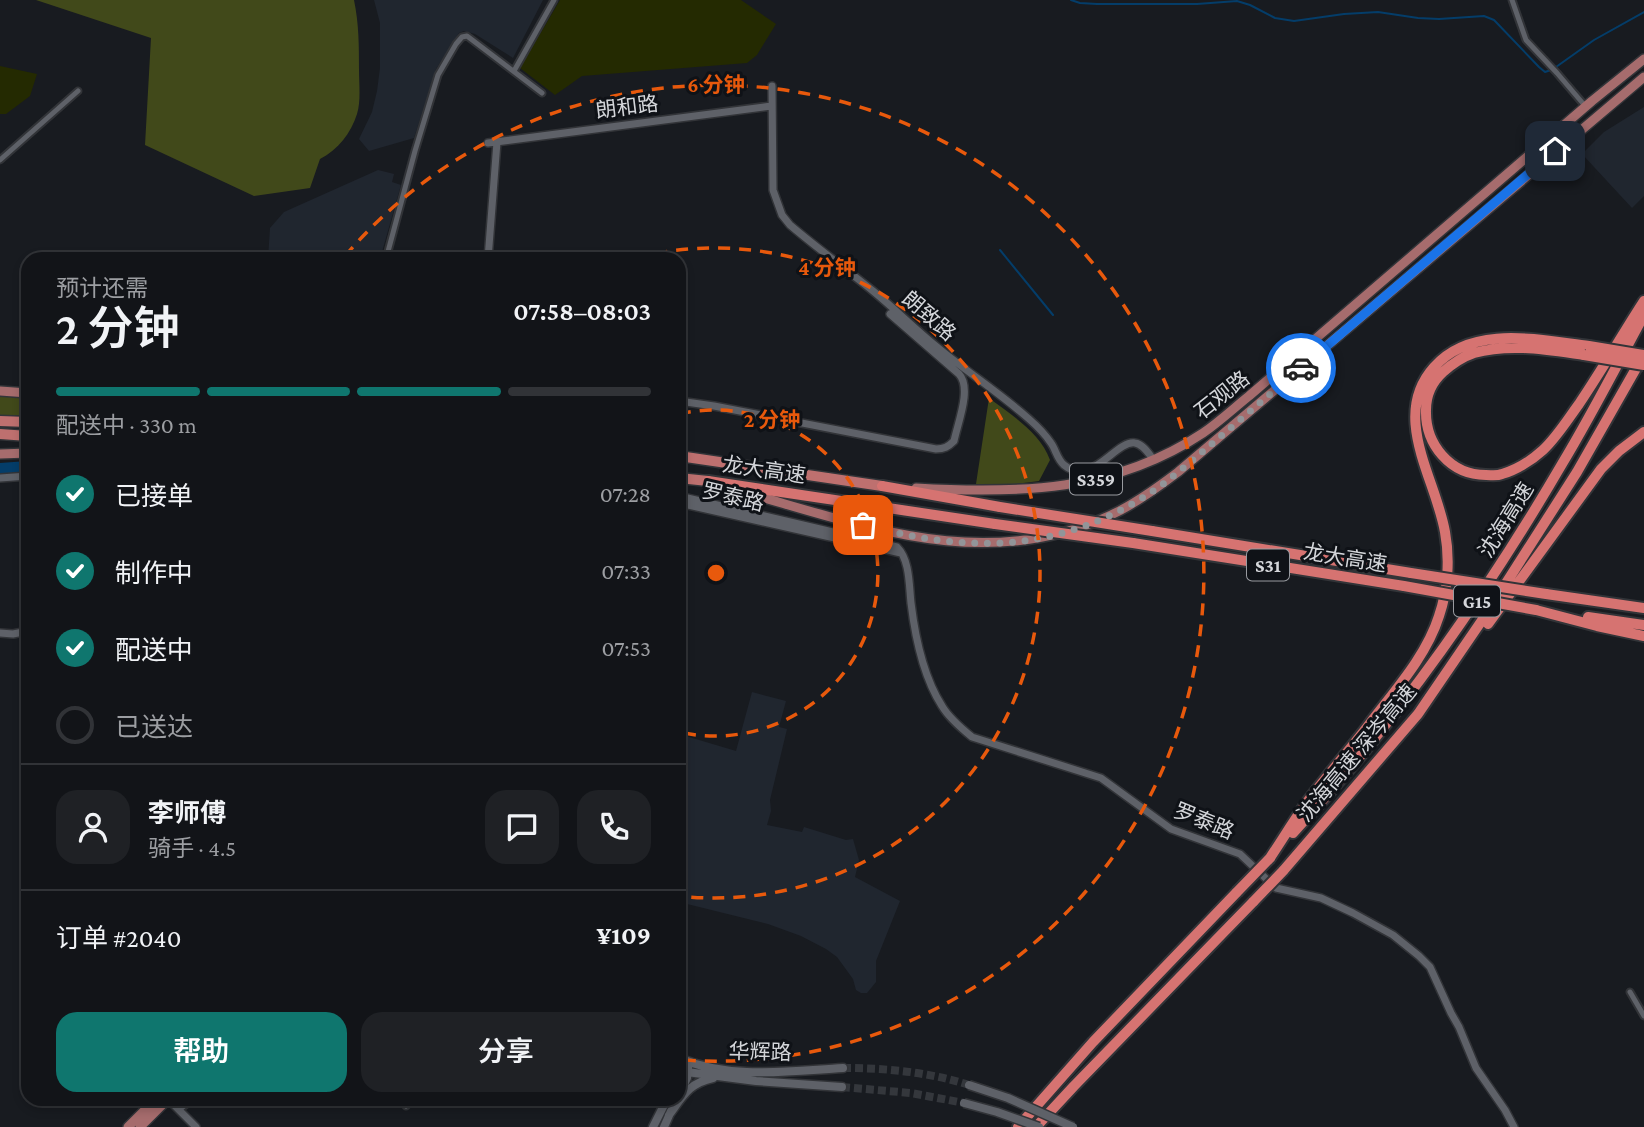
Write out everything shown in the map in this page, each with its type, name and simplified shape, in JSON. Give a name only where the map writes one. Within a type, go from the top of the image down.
[{"type":"highway","points":[[1644,300],[1588,389],[1566,421],[1543,450],[1524,463],[1501,475],[1466,472],[1441,455],[1428,433],[1425,418],[1430,388],[1449,366],[1474,353],[1511,348],[1587,351],[1644,354]]},
{"type":"highway","name":"沈海高速","points":[[1270,858],[1374,740],[1465,618],[1564,462],[1644,315]]},
{"type":"highway","points":[[1270,858],[1306,804],[1417,660],[1439,615],[1448,552],[1440,510],[1416,434],[1416,402],[1423,381],[1437,363],[1452,351],[1495,339],[1520,338],[1644,365]]},
{"type":"highway","name":"沈海高速 深岑高速","points":[[1038,1127],[1074,1086],[1283,870],[1418,714],[1487,613],[1577,472],[1644,354]]},
{"type":"highway","points":[[0,421],[21,422]]},
{"type":"highway","points":[[1418,714],[1444,686],[1601,469],[1644,432]]},
{"type":"highway","points":[[0,434],[21,436]]},
{"type":"highway","name":"S31","points":[[686,457],[881,486]]},
{"type":"highway","name":"S31","points":[[686,479],[708,481]]},
{"type":"highway","name":"龙大高速","points":[[708,481],[1133,543],[1536,610],[1644,625]]},
{"type":"highway","name":"龙大高速","points":[[881,486],[1411,573],[1644,606]]},
{"type":"highway","points":[[1536,610],[1644,636]]},
{"type":"highway","name":"G15","points":[[1018,1127],[1118,1016],[1270,858]]},
{"type":"main road","name":"石观路","points":[[881,486],[986,492],[1063,486],[1110,475],[1154,460],[1205,431],[1250,396],[1644,59]]},
{"type":"main road","name":"石观路","points":[[708,481],[863,525],[946,541],[974,544],[1033,540],[1086,526],[1130,505],[1178,472],[1644,77]]},
{"type":"main road","points":[[1491,189],[1499,199]]},
{"type":"main road","points":[[0,391],[21,392]]},
{"type":"main road","points":[[0,454],[21,453]]},
{"type":"main road","name":"华辉路","points":[[686,1061],[706,1067],[747,1072],[843,1068]]},
{"type":"main road","name":"华辉路","points":[[686,1073],[776,1083],[842,1087]]},
{"type":"main road","points":[[686,1092],[702,1081],[721,1077]]},
{"type":"main road","points":[[969,1085],[1008,1098],[1073,1127]]},
{"type":"main road","points":[[964,1103],[1038,1127]]},
{"type":"main road","points":[[128,1127],[149,1106]]},
{"type":"main road","points":[[140,1127],[161,1106]]},
{"type":"main road","points":[[664,1127],[665,1106]]},
{"type":"main road","points":[[653,1127],[671,1106]]},
{"type":"main road","points":[[665,1113],[672,1106]]},
{"type":"street","points":[[514,71],[554,0]]},
{"type":"street","points":[[1512,0],[1526,40],[1586,107]]},
{"type":"street","points":[[388,252],[438,75],[462,37],[467,36],[542,93]]},
{"type":"street","name":"朗致路","points":[[772,86],[773,190],[782,215],[790,225],[874,292],[937,348],[1028,418],[1045,435],[1059,460],[1067,467],[1076,471],[1091,468],[1132,442],[1142,446],[1154,460]]},
{"type":"street","points":[[0,160],[78,91]]},
{"type":"street","name":"朗和路","points":[[488,143],[771,106]]},
{"type":"street","points":[[489,252],[498,142]]},
{"type":"street","points":[[686,402],[936,450],[949,447],[954,441],[965,392],[964,381],[890,314]]},
{"type":"street","points":[[0,478],[21,476]]},
{"type":"street","name":"罗泰路","points":[[686,498],[893,545],[902,553],[906,565],[915,631],[925,668],[939,701],[956,723],[972,737],[1101,778],[1171,829],[1240,854],[1276,888],[1321,898],[1393,935],[1430,967],[1476,1068],[1514,1127]]},
{"type":"street","name":"罗泰路","points":[[686,505],[902,553]]},
{"type":"street","points":[[0,633],[21,632]]},
{"type":"street","points":[[1630,992],[1644,1016]]},
{"type":"street","points":[[175,1106],[196,1127]]},
{"type":"street","points":[[179,1110],[184,1106]]},
{"type":"shaded area","points":[[374,0],[543,0],[513,58],[475,34],[464,31],[459,33],[436,69],[414,138],[369,151],[359,139],[372,112],[380,68],[380,23]]},
{"type":"shaded area","points":[[1644,107],[1644,196],[1632,208],[1582,154],[1604,132]]},
{"type":"shaded area","points":[[378,170],[394,174],[392,182],[401,185],[382,252],[268,252],[270,228],[284,212]]},
{"type":"shaded area","points":[[752,692],[786,701],[779,727],[787,729],[770,800],[771,811],[767,825],[802,832],[804,827],[846,840],[853,839],[859,860],[855,877],[900,901],[876,961],[876,982],[867,993],[856,990],[853,979],[837,957],[801,936],[768,924],[686,904],[686,736],[736,751]]},
{"type":"green space","points":[[36,0],[354,0],[360,92],[354,121],[338,146],[320,159],[310,188],[254,196],[145,145],[151,38]]},
{"type":"green space","points":[[560,0],[741,0],[776,24],[757,55],[747,63],[582,76],[555,95],[520,68]]},
{"type":"green space","points":[[0,66],[37,74],[30,96],[6,114],[0,114]]},
{"type":"green space","points":[[0,396],[21,396],[21,416],[0,415]]},
{"type":"green space","points":[[989,398],[1024,425],[1045,450],[1050,460],[1039,481],[976,484]]},
{"type":"waterway","points":[[1071,0],[1097,4],[1197,4],[1237,1],[1275,18],[1294,21],[1378,12],[1439,19],[1484,16],[1494,20],[1545,72],[1551,70]]},
{"type":"waterway","points":[[1556,67],[1594,40],[1644,12]]},
{"type":"waterway","points":[[1000,250],[1053,315]]},
{"type":"waterway","points":[[0,469],[21,468]]},
{"type":"tunnel","points":[[843,1068],[907,1072],[969,1085]]},
{"type":"tunnel","points":[[842,1087],[911,1093],[964,1103]]},
{"type":"way so far","points":[[863,525],[918,537],[974,544],[1033,540],[1086,526],[1112,515],[1150,493],[1301,368]]},
{"type":"route","points":[[1301,368],[1555,151]]}]
